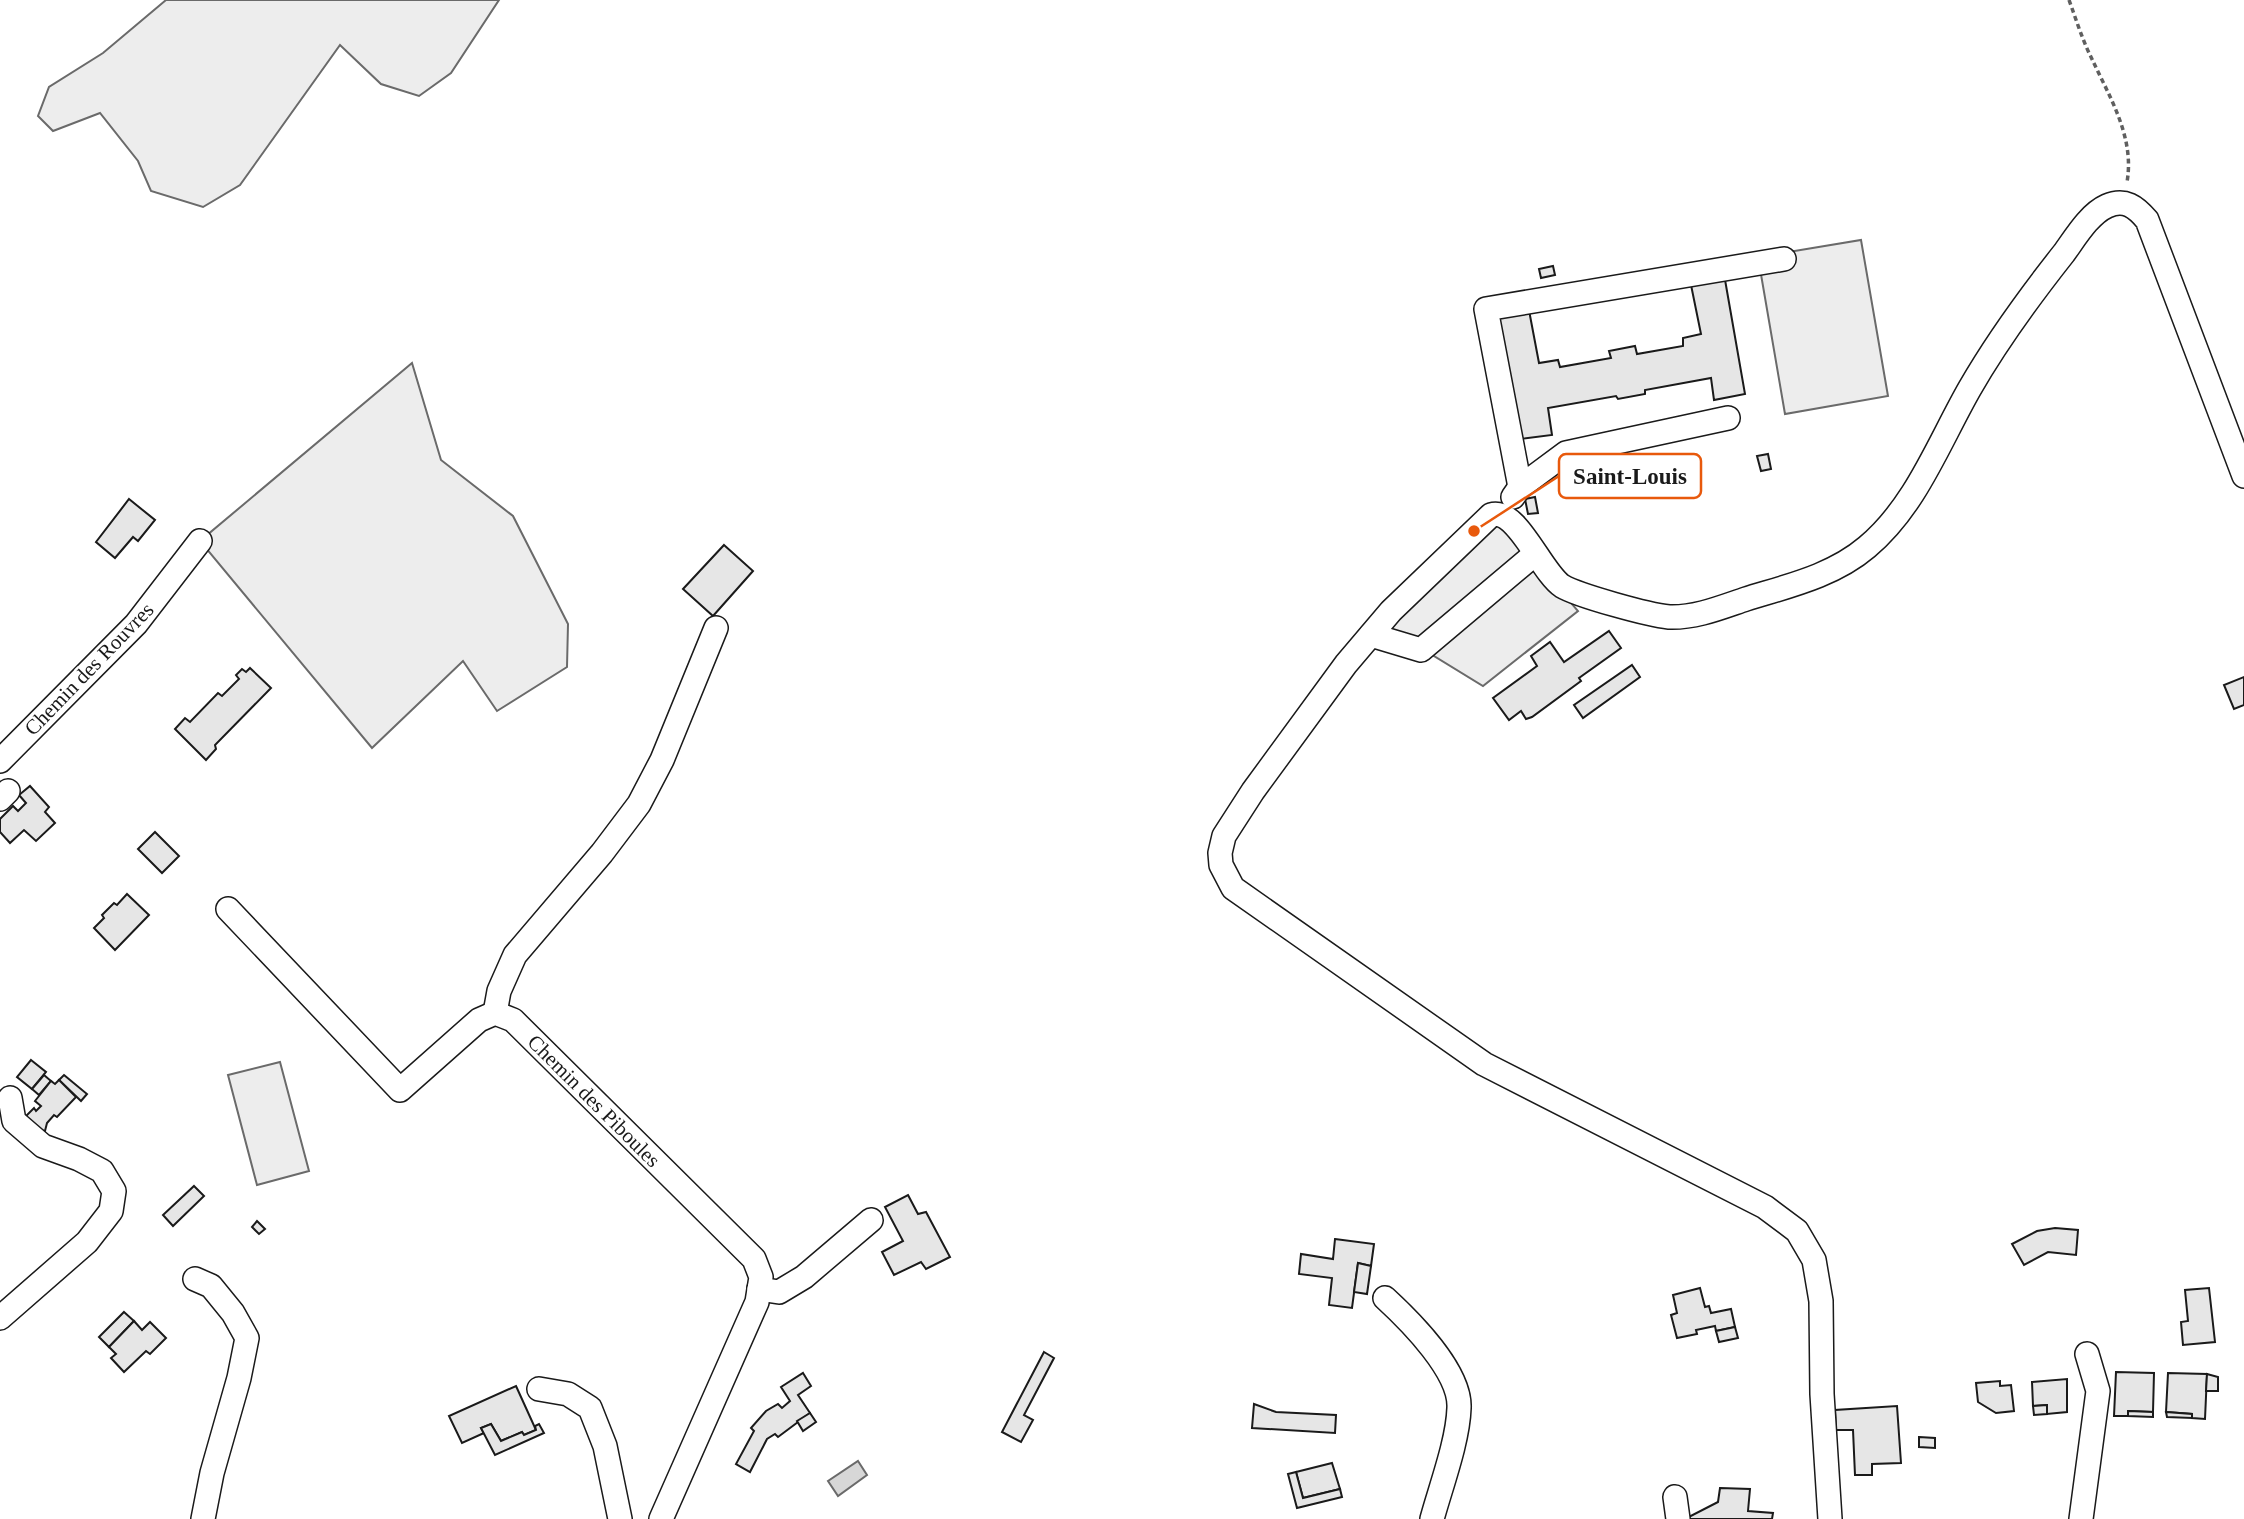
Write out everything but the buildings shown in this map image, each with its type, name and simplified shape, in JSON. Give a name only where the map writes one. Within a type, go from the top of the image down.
[{"type":"street","points":[[1830,1519],[1822,1394],[1821,1301],[1814,1260],[1797,1231],[1765,1207],[1484,1064],[1233,888],[1226,878],[1220,853],[1224,836],[1253,790],[1346,664],[1408,594],[1491,515],[1502,514],[1513,521],[1535,554],[1562,585],[1637,610],[1670,617],[1701,614],[1814,578],[1848,562],[1890,525],[1913,492],[1970,387],[2015,317],[2088,222],[2106,206],[2123,203],[2137,207],[2147,220],[2244,476]]},
{"type":"street","points":[[1520,487],[1486,309],[1784,260]]},
{"type":"street","points":[[1502,514],[1520,487],[1566,453],[1728,418]]},
{"type":"street","name":"Chemin des Rouvres","points":[[0,761],[136,624],[200,541]]},
{"type":"street","points":[[1371,635],[1421,650],[1535,554]]},
{"type":"street","points":[[228,909],[400,1090],[479,1020],[495,1013],[499,991],[515,955],[602,853],[639,804],[662,760],[716,628]]},
{"type":"street","name":"Chemin des Piboules","points":[[495,1013],[513,1020],[754,1259],[761,1277],[759,1289]]},
{"type":"street","points":[[0,1318],[87,1242],[111,1211],[114,1191],[102,1171],[43,1146],[14,1121],[10,1098]]},
{"type":"street","points":[[661,1519],[757,1302],[759,1289],[779,1293],[804,1278],[871,1220]]},
{"type":"street","points":[[195,1279],[211,1286],[233,1313],[247,1338],[239,1378],[212,1473],[203,1519]]},
{"type":"street","points":[[1385,1298],[1405,1317],[1446,1366],[1460,1405],[1432,1519]]},
{"type":"street","points":[[2081,1519],[2098,1391],[2087,1354]]},
{"type":"street","points":[[539,1389],[568,1394],[590,1408],[605,1446],[620,1519]]},
{"type":"path","points":[[2069,0],[2089,53],[2120,117],[2127,150],[2128,176],[2123,203]]},
{"type":"shaded area","points":[[166,0],[499,0],[451,73],[419,96],[381,84],[340,45],[240,185],[203,207],[151,191],[138,161],[100,113],[53,131],[38,116],[49,87],[103,53]]},
{"type":"shaded area","points":[[1861,240],[1888,396],[1785,414],[1758,257]]},
{"type":"shaded area","points":[[412,363],[441,460],[513,516],[568,624],[567,667],[497,711],[463,661],[372,748],[200,541]]},
{"type":"shaded area","points":[[1496,515],[1578,611],[1483,686],[1390,629]]},
{"type":"shaded area","points":[[280,1062],[309,1171],[257,1185],[228,1075]]},
{"type":"shaded area","points":[[858,1461],[867,1475],[838,1496],[828,1481]]},
{"type":"place","name":"Saint-Louis","points":[[1474,531]]}]
